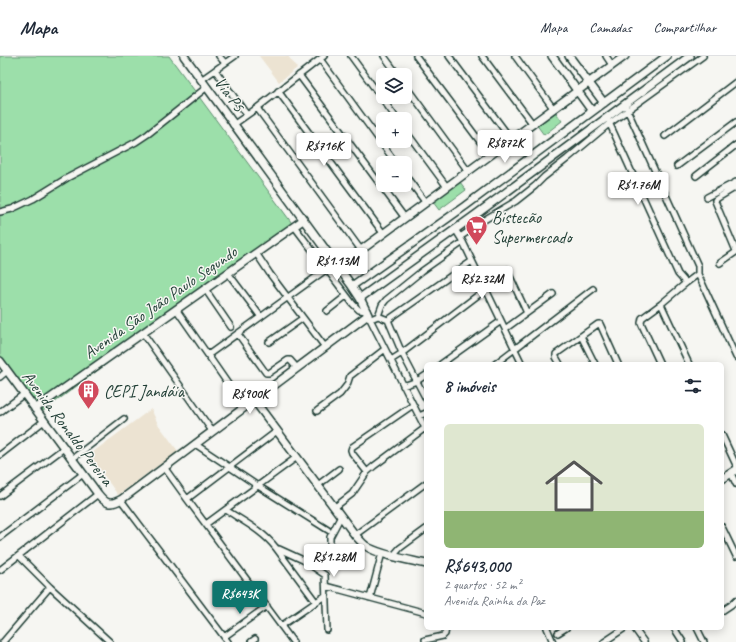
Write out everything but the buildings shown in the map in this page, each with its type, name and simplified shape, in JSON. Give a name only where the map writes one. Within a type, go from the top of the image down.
[{"type":"street","name":"Via P5","points":[[184,56],[338,267]]},
{"type":"street","points":[[220,56],[225,63]]},
{"type":"street","points":[[201,80],[235,56]]},
{"type":"street","points":[[351,56],[392,112]]},
{"type":"street","points":[[384,56],[393,68]]},
{"type":"street","points":[[416,56],[490,155]]},
{"type":"street","points":[[449,56],[511,139]]},
{"type":"street","points":[[482,56],[532,123]]},
{"type":"street","points":[[515,56],[553,108]]},
{"type":"street","points":[[552,56],[592,111]]},
{"type":"street","points":[[570,56],[604,103]]},
{"type":"street","points":[[606,56],[612,65]]},
{"type":"street","points":[[424,425],[360,298],[338,267],[625,56]]},
{"type":"street","points":[[352,286],[465,206],[667,56]]},
{"type":"street","points":[[626,107],[690,56]]},
{"type":"street","points":[[360,298],[626,107],[703,56]]},
{"type":"street","points":[[233,125],[322,58],[391,156]]},
{"type":"street","points":[[215,70],[247,115]]},
{"type":"street","points":[[299,75],[405,218]]},
{"type":"street","points":[[665,136],[736,82]]},
{"type":"street","points":[[0,212],[12,209],[33,199],[67,178],[136,142],[206,87]]},
{"type":"street","points":[[278,92],[383,233]]},
{"type":"street","points":[[412,95],[468,171]]},
{"type":"street","points":[[626,107],[698,266],[698,274],[736,356]]},
{"type":"street","points":[[257,108],[361,250]]},
{"type":"street","points":[[460,237],[535,186],[567,159],[608,120]]},
{"type":"street","points":[[608,120],[678,274],[686,282]]},
{"type":"street","points":[[677,166],[736,122]]},
{"type":"street","points":[[412,140],[447,187]]},
{"type":"street","points":[[696,176],[736,145]]},
{"type":"street","points":[[707,197],[736,182]]},
{"type":"street","points":[[412,184],[426,203]]},
{"type":"street","points":[[720,263],[736,252],[715,200],[736,187]]},
{"type":"street","points":[[474,198],[475,205],[480,211],[484,220]]},
{"type":"street","points":[[465,206],[469,206],[471,209],[472,217]]},
{"type":"street","name":"Avenida São João Paulo Segundo","points":[[35,409],[303,220]]},
{"type":"street","points":[[294,226],[353,304],[359,310],[369,315],[378,316],[388,320],[402,352],[424,395]]},
{"type":"street","points":[[455,229],[463,242],[521,362]]},
{"type":"street","points":[[378,316],[382,305],[386,300],[422,271],[463,242]]},
{"type":"street","points":[[256,253],[325,347]]},
{"type":"street","points":[[388,320],[472,261]]},
{"type":"street","points":[[208,355],[327,269]]},
{"type":"street","points":[[507,270],[527,313]]},
{"type":"street","points":[[228,273],[261,317]]},
{"type":"street","points":[[659,362],[641,323],[642,318],[698,274]]},
{"type":"street","points":[[205,289],[231,327]]},
{"type":"street","points":[[390,360],[486,289]]},
{"type":"street","points":[[498,362],[593,289]]},
{"type":"street","points":[[367,293],[369,315]]},
{"type":"street","points":[[505,329],[553,294]]},
{"type":"street","points":[[327,311],[346,296]]},
{"type":"street","points":[[661,304],[688,362]]},
{"type":"street","points":[[176,309],[244,407]]},
{"type":"street","name":"Avenida Ronaldo Pereira","points":[[0,361],[98,494],[107,503],[114,503],[121,500],[369,315]]},
{"type":"street","points":[[269,342],[303,318]]},
{"type":"street","points":[[444,362],[501,321]]},
{"type":"street","points":[[559,362],[556,354],[597,324],[599,324],[617,362]]},
{"type":"street","points":[[143,333],[212,432]]},
{"type":"street","points":[[238,334],[266,373],[269,373],[288,360],[290,360],[296,368]]},
{"type":"street","points":[[581,336],[594,362]]},
{"type":"street","points":[[317,412],[340,394],[347,385],[350,376],[385,348]]},
{"type":"street","points":[[0,376],[7,371]]},
{"type":"street","points":[[403,386],[417,381],[424,376]]},
{"type":"street","points":[[0,412],[24,394]]},
{"type":"street","points":[[254,400],[363,544],[382,553],[424,564]]},
{"type":"street","points":[[367,472],[352,453],[351,450],[353,446],[413,405]]},
{"type":"street","points":[[419,416],[424,414]]},
{"type":"street","points":[[72,459],[124,419]]},
{"type":"street","points":[[0,454],[44,421]]},
{"type":"street","points":[[335,508],[352,494],[367,472],[424,430]]},
{"type":"street","points":[[187,499],[277,432]]},
{"type":"street","points":[[724,439],[736,465]]},
{"type":"street","points":[[195,444],[328,530]]},
{"type":"street","points":[[0,496],[64,448]]},
{"type":"street","points":[[206,524],[297,457]]},
{"type":"street","points":[[164,467],[293,642]]},
{"type":"street","points":[[318,485],[339,468]]},
{"type":"street","points":[[724,479],[733,472],[736,484]]},
{"type":"street","points":[[0,537],[83,474]]},
{"type":"street","points":[[355,535],[424,484]]},
{"type":"street","points":[[0,570],[98,494]]},
{"type":"street","points":[[121,500],[228,642]]},
{"type":"street","points":[[226,510],[264,535],[276,548],[316,602]]},
{"type":"street","points":[[330,554],[330,537],[341,516]]},
{"type":"street","points":[[393,556],[400,548],[424,530]]},
{"type":"street","points":[[724,531],[736,556]]},
{"type":"street","points":[[276,548],[303,560],[324,573],[326,577],[327,630]]},
{"type":"street","points":[[370,598],[382,553]]},
{"type":"street","points":[[19,556],[50,587],[110,642]]},
{"type":"street","points":[[326,586],[424,612]]},
{"type":"street","points":[[3,642],[50,587]]},
{"type":"street","points":[[281,626],[326,595]]},
{"type":"street","points":[[724,610],[736,600]]},
{"type":"street","points":[[224,637],[267,606]]},
{"type":"street","points":[[425,640],[443,636],[446,630]]},
{"type":"street","points":[[548,630],[553,642]]},
{"type":"street","points":[[558,633],[563,630]]},
{"type":"street","points":[[605,642],[622,630]]},
{"type":"street","points":[[635,630],[644,642]]},
{"type":"street","points":[[675,630],[683,642]]},
{"type":"street","points":[[698,630],[704,642]]},
{"type":"shaded area","points":[[259,56],[288,56],[297,68],[279,82]]},
{"type":"shaded area","points":[[151,409],[158,424],[178,451],[118,495],[89,455]]},
{"type":"green space","points":[[0,56],[169,56],[294,226],[39,414],[0,360]]},
{"type":"green space","points":[[554,110],[562,121],[544,135],[536,124]]},
{"type":"green space","points":[[460,182],[466,190],[439,210],[433,202]]},
{"type":"place","name":"Bistecão Supermercado","points":[[476,246]]},
{"type":"place","name":"CEPI Jandáia","points":[[89,410]]}]
